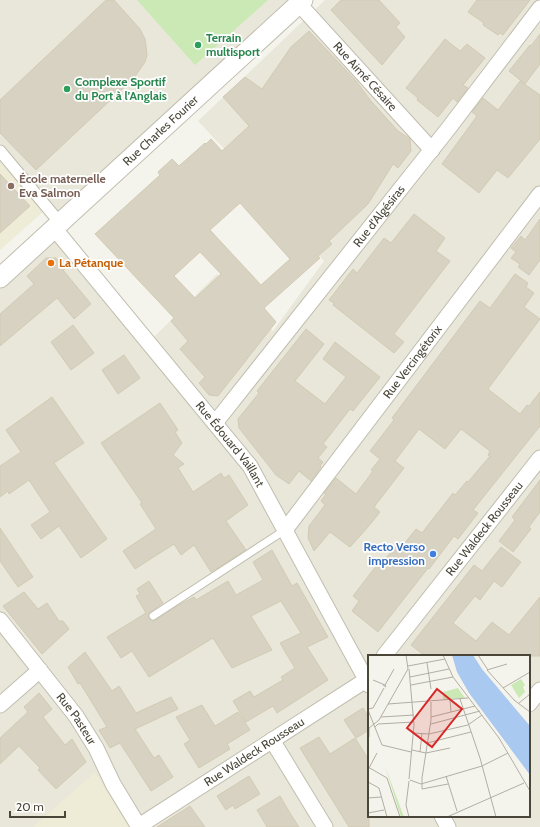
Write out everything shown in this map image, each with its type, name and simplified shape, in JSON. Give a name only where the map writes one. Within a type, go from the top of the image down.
[{"type":"street","name":"Rue Aimé Césaire","points":[[301,2],[432,150]]},
{"type":"street","name":"Rue Charles Fourier","points":[[0,278],[301,2]]},
{"type":"street","name":"Rue d'Algésiras","points":[[215,423],[432,150],[540,8]]},
{"type":"street","points":[[0,151],[57,226]]},
{"type":"street","name":"Rue Vercingétorix","points":[[286,530],[540,194]]},
{"type":"street","name":"Rue Édouard Vaillant","points":[[57,226],[250,466],[368,680]]},
{"type":"street","name":"Rue Waldeck Rousseau","points":[[385,655],[540,458]]},
{"type":"street","name":"Rue Pasteur","points":[[0,620],[76,716],[96,748],[113,784],[139,827]]},
{"type":"street","points":[[0,705],[40,670]]},
{"type":"street","name":"Rue Waldeck Rousseau","points":[[139,827],[272,740],[368,680]]},
{"type":"street","points":[[530,703],[540,690]]},
{"type":"street","points":[[272,740],[326,827]]},
{"type":"street","points":[[443,817],[448,827]]},
{"type":"lane","points":[[153,616],[286,530]]},
{"type":"shaded area","points":[[0,0],[292,0],[61,217],[0,143]]},
{"type":"shaded area","points":[[325,0],[540,0],[540,827],[0,827],[0,286],[60,229],[154,337],[217,274],[273,331],[324,261],[263,190],[198,121]]},
{"type":"shaded area","name":"École maternelle Eva Salmon","points":[[0,162],[45,210],[0,250]]},
{"type":"shaded area","points":[[95,772],[129,827],[33,827]]},
{"type":"green space","name":"Terrain multisport","points":[[137,0],[268,0],[195,65]]},
{"type":"building","name":"Complexe Sportif du Port à l’Anglais","points":[[106,0],[114,0],[140,29],[145,39],[147,55],[145,62],[134,78],[36,170],[0,133],[0,100]]},
{"type":"building","points":[[341,0],[379,0],[400,23],[396,27],[405,37],[382,65],[331,10]]},
{"type":"building","points":[[477,0],[530,0],[503,35],[500,33],[498,35],[468,12]]},
{"type":"building","points":[[309,31],[356,81],[371,101],[398,131],[410,139],[411,151],[398,168],[393,164],[368,204],[329,241],[332,244],[318,256],[320,258],[264,308],[276,322],[218,396],[209,395],[199,383],[205,377],[180,349],[188,341],[171,321],[174,318],[95,234],[160,175],[158,172],[172,159],[179,166],[211,139],[222,151],[249,126],[223,97],[245,77],[262,89],[291,47]],"holes":[[[240,203],[290,259],[261,285],[210,230]],[[200,252],[221,274],[195,298],[174,276]]]},
{"type":"building","points":[[540,34],[540,64],[525,84],[509,71]]},
{"type":"building","points":[[445,39],[460,51],[467,44],[485,58],[463,85],[468,88],[457,102],[453,98],[438,117],[417,100],[418,98],[406,88]]},
{"type":"building","points":[[520,81],[540,95],[540,139],[508,178],[497,170],[479,193],[442,164],[477,116],[472,112],[483,98],[498,110]]},
{"type":"building","points":[[0,174],[30,206],[0,233]]},
{"type":"building","points":[[414,214],[445,238],[436,251],[450,261],[394,334],[404,342],[394,353],[333,305],[334,303],[329,300],[353,269],[357,273],[384,238],[391,243]]},
{"type":"building","points":[[540,219],[540,260],[529,275],[518,267],[520,264],[511,258],[516,252],[511,248],[521,236],[525,240]]},
{"type":"building","points":[[46,258],[56,258],[65,269],[63,270],[91,304],[74,319],[57,298],[0,346],[0,314],[34,284],[27,276]]},
{"type":"building","points":[[515,274],[528,283],[526,287],[534,293],[524,307],[540,319],[488,389],[520,414],[527,405],[529,406],[540,392],[540,426],[473,510],[478,513],[458,539],[454,536],[378,632],[352,611],[359,601],[353,596],[383,557],[385,559],[397,545],[401,548],[416,529],[422,533],[453,493],[455,495],[467,481],[468,482],[490,456],[488,455],[490,451],[461,429],[445,449],[419,429],[395,461],[404,468],[374,507],[380,512],[350,547],[330,532],[314,551],[308,538],[309,526],[325,505],[321,501],[326,494],[324,493],[336,478],[356,494],[373,471],[371,470],[380,459],[370,451],[394,420],[392,418],[480,301],[490,308]]},
{"type":"building","points":[[73,325],[94,353],[71,370],[51,342]]},
{"type":"building","points":[[306,329],[324,344],[295,381],[325,404],[346,377],[323,359],[335,342],[380,377],[353,411],[350,409],[323,444],[327,447],[318,458],[323,462],[311,481],[299,471],[289,484],[276,475],[239,428],[238,419],[259,393],[257,391]]},
{"type":"building","points":[[124,355],[140,378],[118,394],[102,370]]},
{"type":"building","points":[[52,397],[84,443],[54,463],[107,539],[81,558],[59,526],[41,539],[31,525],[50,512],[29,480],[9,494],[8,491],[0,497],[0,466],[21,452],[6,430]]},
{"type":"building","points":[[160,403],[178,430],[175,432],[182,443],[173,455],[184,464],[178,468],[193,492],[221,473],[224,478],[229,475],[248,505],[226,521],[246,550],[211,572],[194,545],[181,555],[174,544],[135,569],[123,551],[156,529],[140,504],[142,503],[101,443]]},
{"type":"building","points":[[540,480],[540,512],[529,527],[531,529],[513,552],[499,541],[515,520],[512,517]]},
{"type":"building","points":[[0,528],[33,577],[18,587],[0,561]]},
{"type":"building","points":[[501,547],[521,562],[502,587],[494,581],[480,600],[475,596],[453,623],[476,641],[492,622],[509,635],[540,597],[540,656],[424,655],[411,645],[474,565],[482,571]]},
{"type":"building","points":[[272,550],[292,586],[297,583],[328,637],[307,647],[328,680],[277,713],[273,706],[246,722],[233,701],[250,691],[254,697],[283,680],[281,677],[295,668],[280,643],[301,633],[281,601],[251,616],[272,650],[232,668],[213,638],[149,677],[132,651],[121,658],[107,637],[146,613],[136,596],[140,594],[137,589],[149,581],[163,603],[149,613],[149,618],[154,621],[177,606],[194,597],[196,600],[228,581],[236,595],[263,580],[253,562]]},
{"type":"building","points":[[24,592],[38,609],[47,603],[59,621],[63,621],[69,629],[42,654],[3,606]]},
{"type":"building","points":[[85,652],[112,691],[119,686],[136,713],[171,697],[178,709],[135,729],[154,758],[159,755],[173,777],[151,791],[120,743],[110,748],[99,730],[107,727],[80,683],[78,684],[68,667]]},
{"type":"building","points":[[39,693],[52,709],[43,717],[65,745],[72,739],[86,762],[56,789],[38,770],[40,768],[19,746],[0,764],[0,738],[28,712],[24,707]]},
{"type":"building","points":[[202,705],[215,726],[238,712],[250,730],[227,744],[230,749],[199,768],[184,744],[190,740],[176,717]]},
{"type":"building","points":[[363,708],[368,716],[368,731],[356,738],[344,720]]},
{"type":"building","points":[[319,737],[330,754],[355,738],[368,758],[369,827],[349,827],[300,748]]},
{"type":"building","points":[[249,776],[260,794],[235,809],[233,805],[226,810],[217,796]]},
{"type":"building","points":[[280,796],[299,827],[267,827],[257,810]]},
{"type":"building","points":[[190,806],[205,827],[157,827]]},
{"type":"place","name":"Terrain multisport","points":[[198,45]]},
{"type":"place","name":"Complexe Sportif du Port à l’Anglais","points":[[67,89]]},
{"type":"place","name":"École maternelle Eva Salmon","points":[[11,186]]},
{"type":"place","name":"La Pétanque","points":[[51,263]]},
{"type":"place","name":"Recto Verso impression","points":[[433,554]]}]
